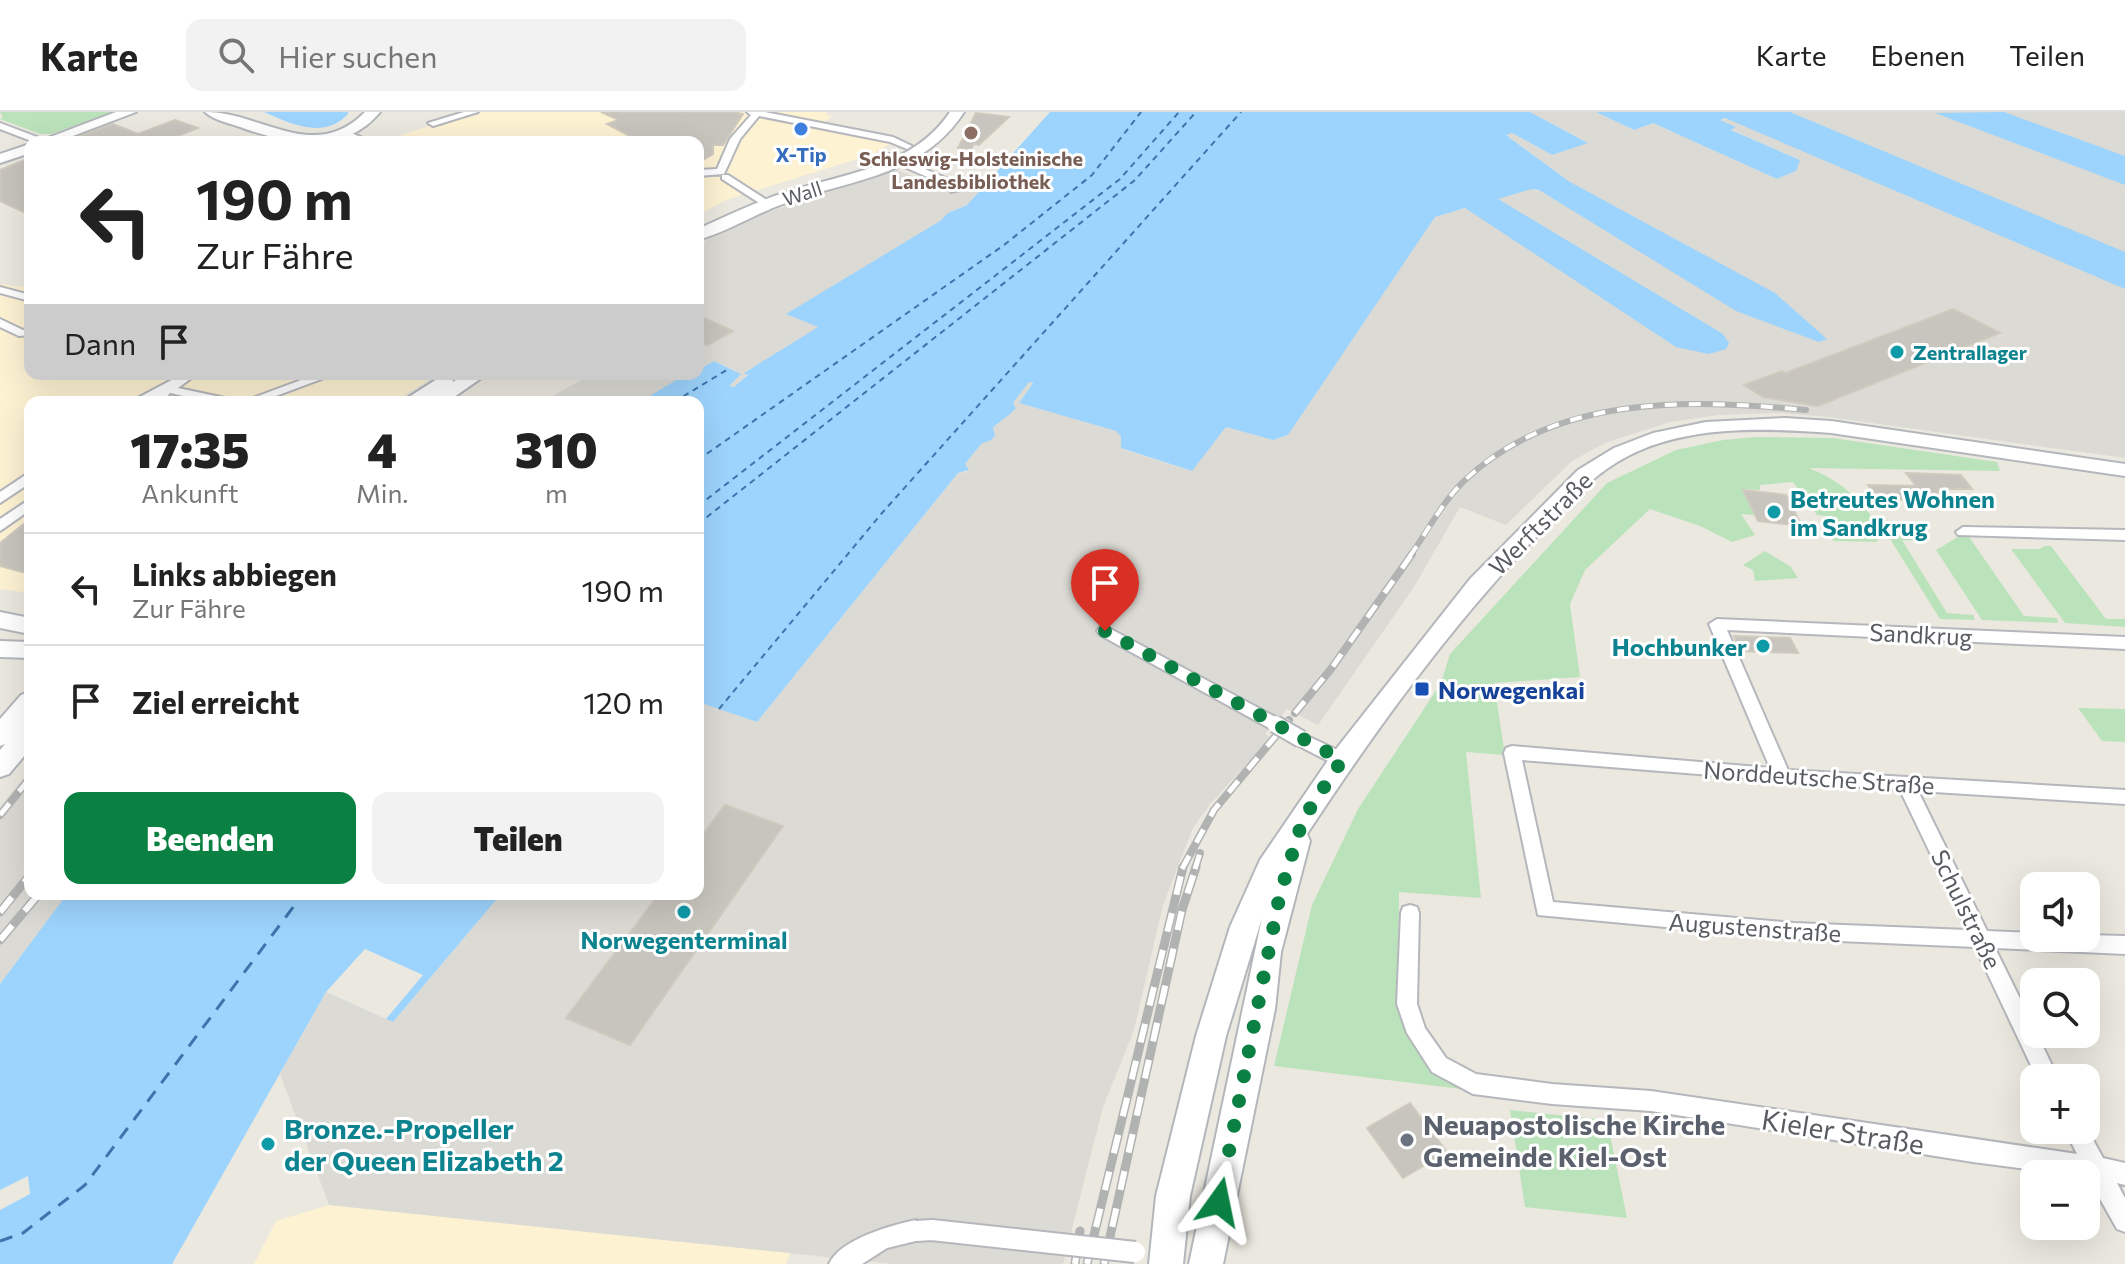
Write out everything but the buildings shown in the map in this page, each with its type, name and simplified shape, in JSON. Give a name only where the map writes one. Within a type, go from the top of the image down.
[{"type":"main road","points":[[60,136],[129,112]]},
{"type":"main road","points":[[212,112],[276,135]]},
{"type":"main road","points":[[334,136],[356,127],[373,112]]},
{"type":"main road","name":"Wall","points":[[892,159],[927,131],[942,112]]},
{"type":"main road","name":"Wall","points":[[763,201],[935,142],[957,112]]},
{"type":"main road","points":[[0,159],[24,150]]},
{"type":"main road","points":[[704,221],[763,201]]},
{"type":"main road","points":[[704,232],[763,201]]},
{"type":"main road","points":[[419,396],[445,380]]},
{"type":"main road","points":[[443,396],[469,380]]},
{"type":"main road","name":"Werftstraße","points":[[1156,1258],[1227,976],[1270,868],[1342,760],[1478,584],[1585,474],[1621,452],[1653,439],[1706,428],[1785,424],[1845,429],[2125,470]]},
{"type":"main road","points":[[0,620],[24,625]]},
{"type":"main road","points":[[0,736],[24,708]]},
{"type":"main road","points":[[0,767],[24,739]]},
{"type":"main road","name":"Werftstraße","points":[[1206,1264],[1260,1009],[1267,952],[1303,819]]},
{"type":"street","points":[[433,123],[471,112]]},
{"type":"street","points":[[751,112],[893,140],[907,146]]},
{"type":"street","points":[[723,174],[732,143],[742,126],[758,112]]},
{"type":"street","points":[[0,126],[27,136]]},
{"type":"street","points":[[344,133],[351,136]]},
{"type":"street","points":[[892,159],[952,184],[955,190]]},
{"type":"street","points":[[704,173],[723,174],[743,191],[763,201]]},
{"type":"street","points":[[0,290],[24,296]]},
{"type":"street","points":[[0,322],[24,332]]},
{"type":"street","points":[[150,396],[182,380]]},
{"type":"street","points":[[265,396],[312,380]]},
{"type":"street","points":[[162,396],[169,388]]},
{"type":"street","points":[[169,388],[202,396]]},
{"type":"street","points":[[0,499],[24,481]]},
{"type":"street","points":[[0,526],[24,508]]},
{"type":"street","points":[[1963,532],[2125,535]]},
{"type":"street","name":"Sandkrug","points":[[1782,776],[1717,624],[2125,643]]},
{"type":"street","points":[[1105,631],[1342,760]]},
{"type":"street","name":"Norddeutsche Straße","points":[[1512,753],[1782,776],[2125,797]]},
{"type":"street","name":"Augustenstraße","points":[[1512,753],[1545,909],[1779,930],[2125,945]]},
{"type":"street","name":"Schulstraße","points":[[1906,784],[2041,1064]]},
{"type":"street","name":"Kieler Straße","points":[[1410,913],[1407,1004],[1417,1033],[1439,1065],[1473,1084],[1552,1094],[1651,1101],[2042,1160]]},
{"type":"street","name":"Kieler Straße","points":[[2100,1168],[2125,1174]]},
{"type":"street","points":[[2100,1176],[2125,1221]]},
{"type":"street","points":[[841,1264],[883,1238],[932,1230],[1156,1258]]},
{"type":"shaded area","points":[[474,112],[742,112],[761,117],[768,112],[827,112],[826,115],[832,116],[820,126],[893,142],[873,154],[726,200],[704,212],[704,136],[398,136]]},
{"type":"shaded area","points":[[1530,112],[1596,112],[1634,130],[1653,123],[1777,179],[1795,171],[1800,160],[1730,129],[1719,120],[1784,112],[2125,112],[2125,458],[1828,417],[1781,413],[1719,415],[1670,422],[1605,443],[1572,461],[1506,525],[1460,507],[1414,587],[1318,725],[1287,709],[1265,734],[1271,738],[1210,804],[1193,828],[1163,905],[1134,1030],[1103,1107],[1063,1264],[893,1264],[329,1205],[280,1074],[326,992],[393,1022],[496,900],[704,900],[704,704],[757,722],[958,473],[967,472],[965,465],[981,443],[995,436],[993,429],[1016,408],[1013,403],[1029,381],[1033,382],[1019,403],[1116,431],[1121,437],[1122,449],[1191,471],[1226,427],[1273,440],[1288,435],[1434,217],[1532,189],[1537,191],[1566,179],[1505,134],[1512,133],[1552,155],[1587,142]]},
{"type":"shaded area","points":[[897,170],[946,189],[978,192],[967,205],[948,213],[941,221],[787,314],[819,327],[745,372],[748,374],[734,388],[728,387],[740,374],[714,361],[704,367],[704,241],[766,213]]},
{"type":"shaded area","points":[[0,284],[24,287],[24,380],[429,380],[403,396],[24,396],[24,592],[0,589]]},
{"type":"shaded area","points":[[581,380],[676,380],[650,396],[553,396]]},
{"type":"shaded area","points":[[24,777],[24,900],[63,900],[0,984],[0,807]]},
{"type":"shaded area","points":[[329,1205],[791,1252],[786,1264],[254,1264],[276,1221]]},
{"type":"green space","points":[[0,112],[113,112],[51,134],[40,134],[0,119],[3,117]]},
{"type":"green space","points":[[1756,437],[1833,438],[1997,462],[2000,471],[1809,468],[1850,492],[1865,508],[1881,528],[1883,535],[1876,542],[1834,541],[1822,526],[1832,527],[1827,516],[1817,515],[1793,482],[1760,485],[1760,490],[1743,489],[1754,515],[1741,514],[1755,535],[1732,542],[1700,526],[1650,509],[1585,570],[1570,604],[1580,677],[1494,683],[1505,755],[1466,752],[1481,898],[1399,892],[1398,1012],[1422,1058],[1469,1090],[1274,1066],[1312,905],[1358,809],[1441,683],[1450,654],[1607,483],[1676,450]]},
{"type":"green space","points":[[1887,534],[1923,535],[1927,541],[1902,540],[1947,613],[1973,615],[1975,620],[1940,619]]},
{"type":"green space","points":[[1967,534],[2024,616],[2057,618],[2058,623],[1982,620],[1936,550]]},
{"type":"green space","points":[[2051,546],[2106,619],[2125,619],[2125,627],[2065,623],[2011,549],[2039,549]]},
{"type":"green space","points":[[1765,551],[1791,567],[1798,578],[1755,581],[1753,570],[1743,565]]},
{"type":"green space","points":[[2078,708],[2125,709],[2125,742],[2102,741]]},
{"type":"green space","points":[[1510,1110],[1607,1120],[1627,1218],[1525,1207]]},
{"type":"water","points":[[264,112],[348,114],[339,122],[318,128],[296,125]]},
{"type":"water","points":[[1050,112],[1530,112],[1588,143],[1552,155],[1512,133],[1506,135],[1570,182],[1775,293],[1827,339],[1819,342],[1736,311],[1539,190],[1532,189],[1498,199],[1723,334],[1729,343],[1726,349],[1709,354],[1676,347],[1465,208],[1435,217],[1288,435],[1273,440],[1226,427],[1192,471],[1121,448],[1121,437],[1116,431],[1019,403],[1033,383],[1029,382],[1013,403],[1016,408],[993,428],[995,436],[981,444],[965,464],[969,470],[958,473],[757,722],[704,704],[704,396],[650,396],[676,380],[704,380],[704,367],[714,361],[741,374],[729,386],[734,387],[748,375],[744,373],[818,327],[786,314],[940,221],[948,213],[967,205]]},
{"type":"water","points":[[1596,112],[1790,112],[2125,252],[2125,289],[1725,118],[1720,120],[1736,127],[1731,130],[1800,160],[1796,171],[1777,179],[1653,123],[1634,130]]},
{"type":"water","points":[[2004,112],[2125,156],[2125,185],[1935,113]]},
{"type":"water","points":[[63,900],[496,900],[393,1022],[326,992],[172,1264],[0,1264],[0,984]]},
{"type":"pier","points":[[365,949],[423,975],[386,1019],[326,992]]},
{"type":"pier","points":[[28,1176],[30,1194],[0,1210],[0,1190]]},
{"type":"ferry route","points":[[704,456],[1004,245],[1092,175],[1141,112]]},
{"type":"ferry route","points":[[704,501],[1120,179],[1179,112]]},
{"type":"ferry route","points":[[704,519],[1135,180],[1196,112]]},
{"type":"ferry route","points":[[719,709],[882,513],[1241,112]]},
{"type":"ferry route","points":[[684,396],[730,368]]},
{"type":"ferry route","points":[[0,1241],[23,1233],[85,1185],[299,900]]},
{"type":"railway","points":[[1410,556],[1442,507],[1464,481],[1500,453],[1539,432],[1581,417],[1670,405],[1716,404],[1806,410]]},
{"type":"railway","points":[[1295,713],[1331,669],[1412,554]]},
{"type":"railway","points":[[1183,867],[1214,810],[1289,720]]},
{"type":"railway","points":[[0,815],[24,785]]},
{"type":"railway","points":[[1195,869],[1200,853]]},
{"type":"railway","points":[[1087,1264],[1183,867]]},
{"type":"railway","points":[[1104,1264],[1182,910],[1196,867]]},
{"type":"railway","points":[[0,912],[24,882]]},
{"type":"railway","points":[[0,940],[34,900]]},
{"type":"railway","points":[[1075,1264],[1080,1231]]},
{"type":"place","name":"X-Tip","points":[[801,129]]},
{"type":"place","name":"Schleswig-Holsteinische Landesbibliothek","points":[[971,133]]},
{"type":"place","name":"Zentrallager","points":[[1897,352]]},
{"type":"place","name":"Betreutes Wohnen im Sandkrug","points":[[1774,512]]},
{"type":"place","name":"Hochbunker","points":[[1763,646]]},
{"type":"place","name":"Norwegenkai","points":[[1422,689]]},
{"type":"place","name":"Norwegenterminal","points":[[684,912]]},
{"type":"place","name":"Neuapostolische Kirche Gemeinde Kiel-Ost","points":[[1407,1140]]},
{"type":"place","name":"Bronze.-Propeller der Queen Elizabeth 2","points":[[268,1144]]},
{"type":"route","points":[[1105,631],[1342,760],[1303,819],[1280,894],[1267,952],[1260,1009],[1219,1202]]}]
